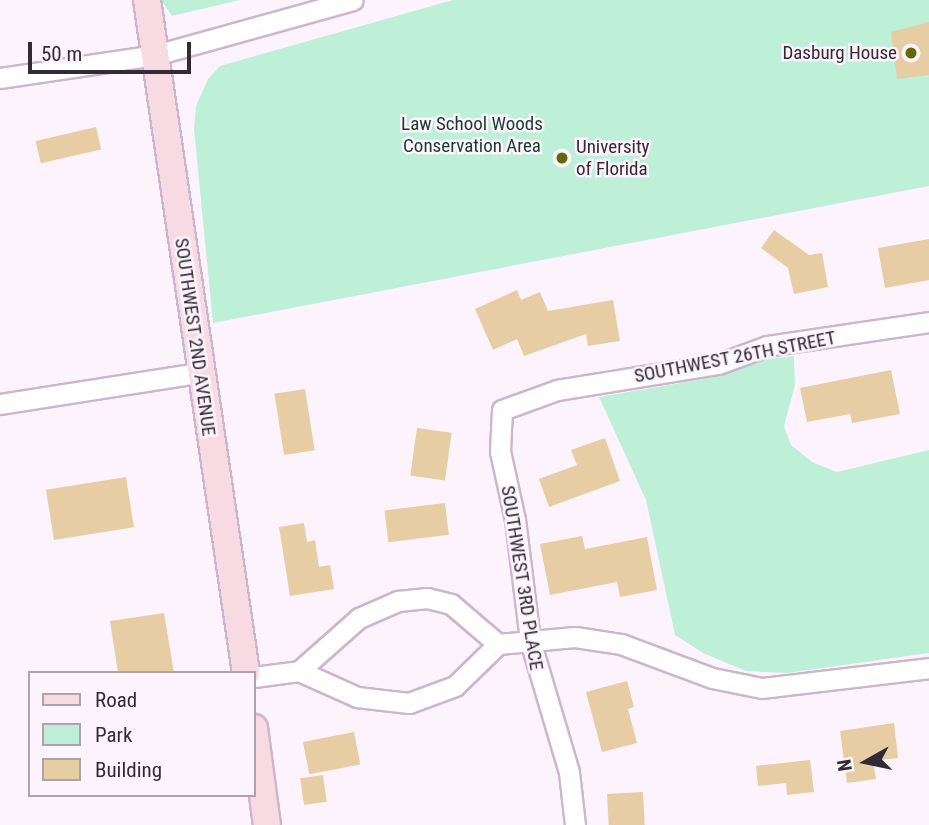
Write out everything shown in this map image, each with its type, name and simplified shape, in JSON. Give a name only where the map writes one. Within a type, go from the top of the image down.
[{"type":"main road","name":"SOUTHWEST 2ND AVENUE","points":[[147,0],[246,671]]},
{"type":"main road","points":[[256,743],[267,825]]},
{"type":"street","points":[[0,79],[155,55],[353,0]]},
{"type":"street","name":"SOUTHWEST 26TH STREET","points":[[502,410],[556,390],[718,364],[766,346],[929,322]]},
{"type":"street","points":[[0,404],[200,373]]},
{"type":"street","name":"SOUTHWEST 3RD PLACE","points":[[502,410],[500,451],[515,520],[530,640],[569,772],[575,825]]},
{"type":"street","points":[[299,671],[359,618],[398,601],[426,598],[451,604],[498,644]]},
{"type":"street","points":[[256,677],[299,671],[370,700],[409,702],[455,686],[498,644],[575,637],[621,645],[712,678],[762,688],[929,668]]},
{"type":"green space","points":[[161,0],[240,0],[172,16]]},
{"type":"green space","name":"Law School Woods Conservation Area","points":[[453,0],[929,0],[929,186],[213,323],[194,129],[196,106],[208,79],[220,66]]},
{"type":"green space","points":[[794,356],[795,385],[784,426],[791,445],[812,462],[837,472],[929,450],[929,653],[787,673],[746,671],[703,653],[675,635],[646,500],[599,397],[704,379],[765,359]]},
{"type":"building","name":"Dasburg House","points":[[929,22],[929,75],[897,79],[891,32]]},
{"type":"building","points":[[96,127],[101,149],[41,163],[36,141]]},
{"type":"building","points":[[774,230],[809,255],[822,253],[828,287],[794,294],[788,268],[761,248]]},
{"type":"building","points":[[929,239],[929,280],[885,288],[878,248]]},
{"type":"building","points":[[517,290],[521,300],[540,292],[548,311],[613,300],[620,341],[588,346],[586,334],[524,356],[517,339],[493,350],[475,309]]},
{"type":"building","points":[[891,370],[900,414],[852,423],[850,414],[807,422],[800,388]]},
{"type":"building","points":[[305,389],[315,450],[284,455],[274,394]]},
{"type":"building","points":[[417,428],[452,433],[445,480],[410,476]]},
{"type":"building","points":[[605,438],[620,481],[549,507],[539,479],[577,465],[571,450]]},
{"type":"building","points":[[126,477],[134,527],[54,540],[46,490]]},
{"type":"building","points":[[445,503],[449,535],[388,542],[384,510]]},
{"type":"building","points":[[304,523],[307,542],[315,540],[319,567],[330,565],[334,589],[290,596],[279,527]]},
{"type":"building","points":[[582,536],[585,549],[647,537],[657,590],[620,597],[617,582],[550,595],[540,544]]},
{"type":"building","points":[[164,613],[174,671],[118,671],[110,621]]},
{"type":"building","points":[[627,681],[634,707],[628,709],[637,743],[602,752],[586,692]]},
{"type":"building","points":[[894,723],[898,758],[873,761],[876,779],[847,783],[840,731]]},
{"type":"building","points":[[354,732],[360,764],[309,774],[303,742]]},
{"type":"building","points":[[810,760],[814,792],[787,795],[786,783],[758,786],[756,766]]},
{"type":"building","points":[[323,775],[327,802],[304,805],[300,778]]},
{"type":"building","points":[[643,792],[645,825],[609,825],[607,794]]},
{"type":"place","name":"Dasburg House","points":[[911,53]]},
{"type":"place","name":"University of Florida","points":[[562,158]]}]
